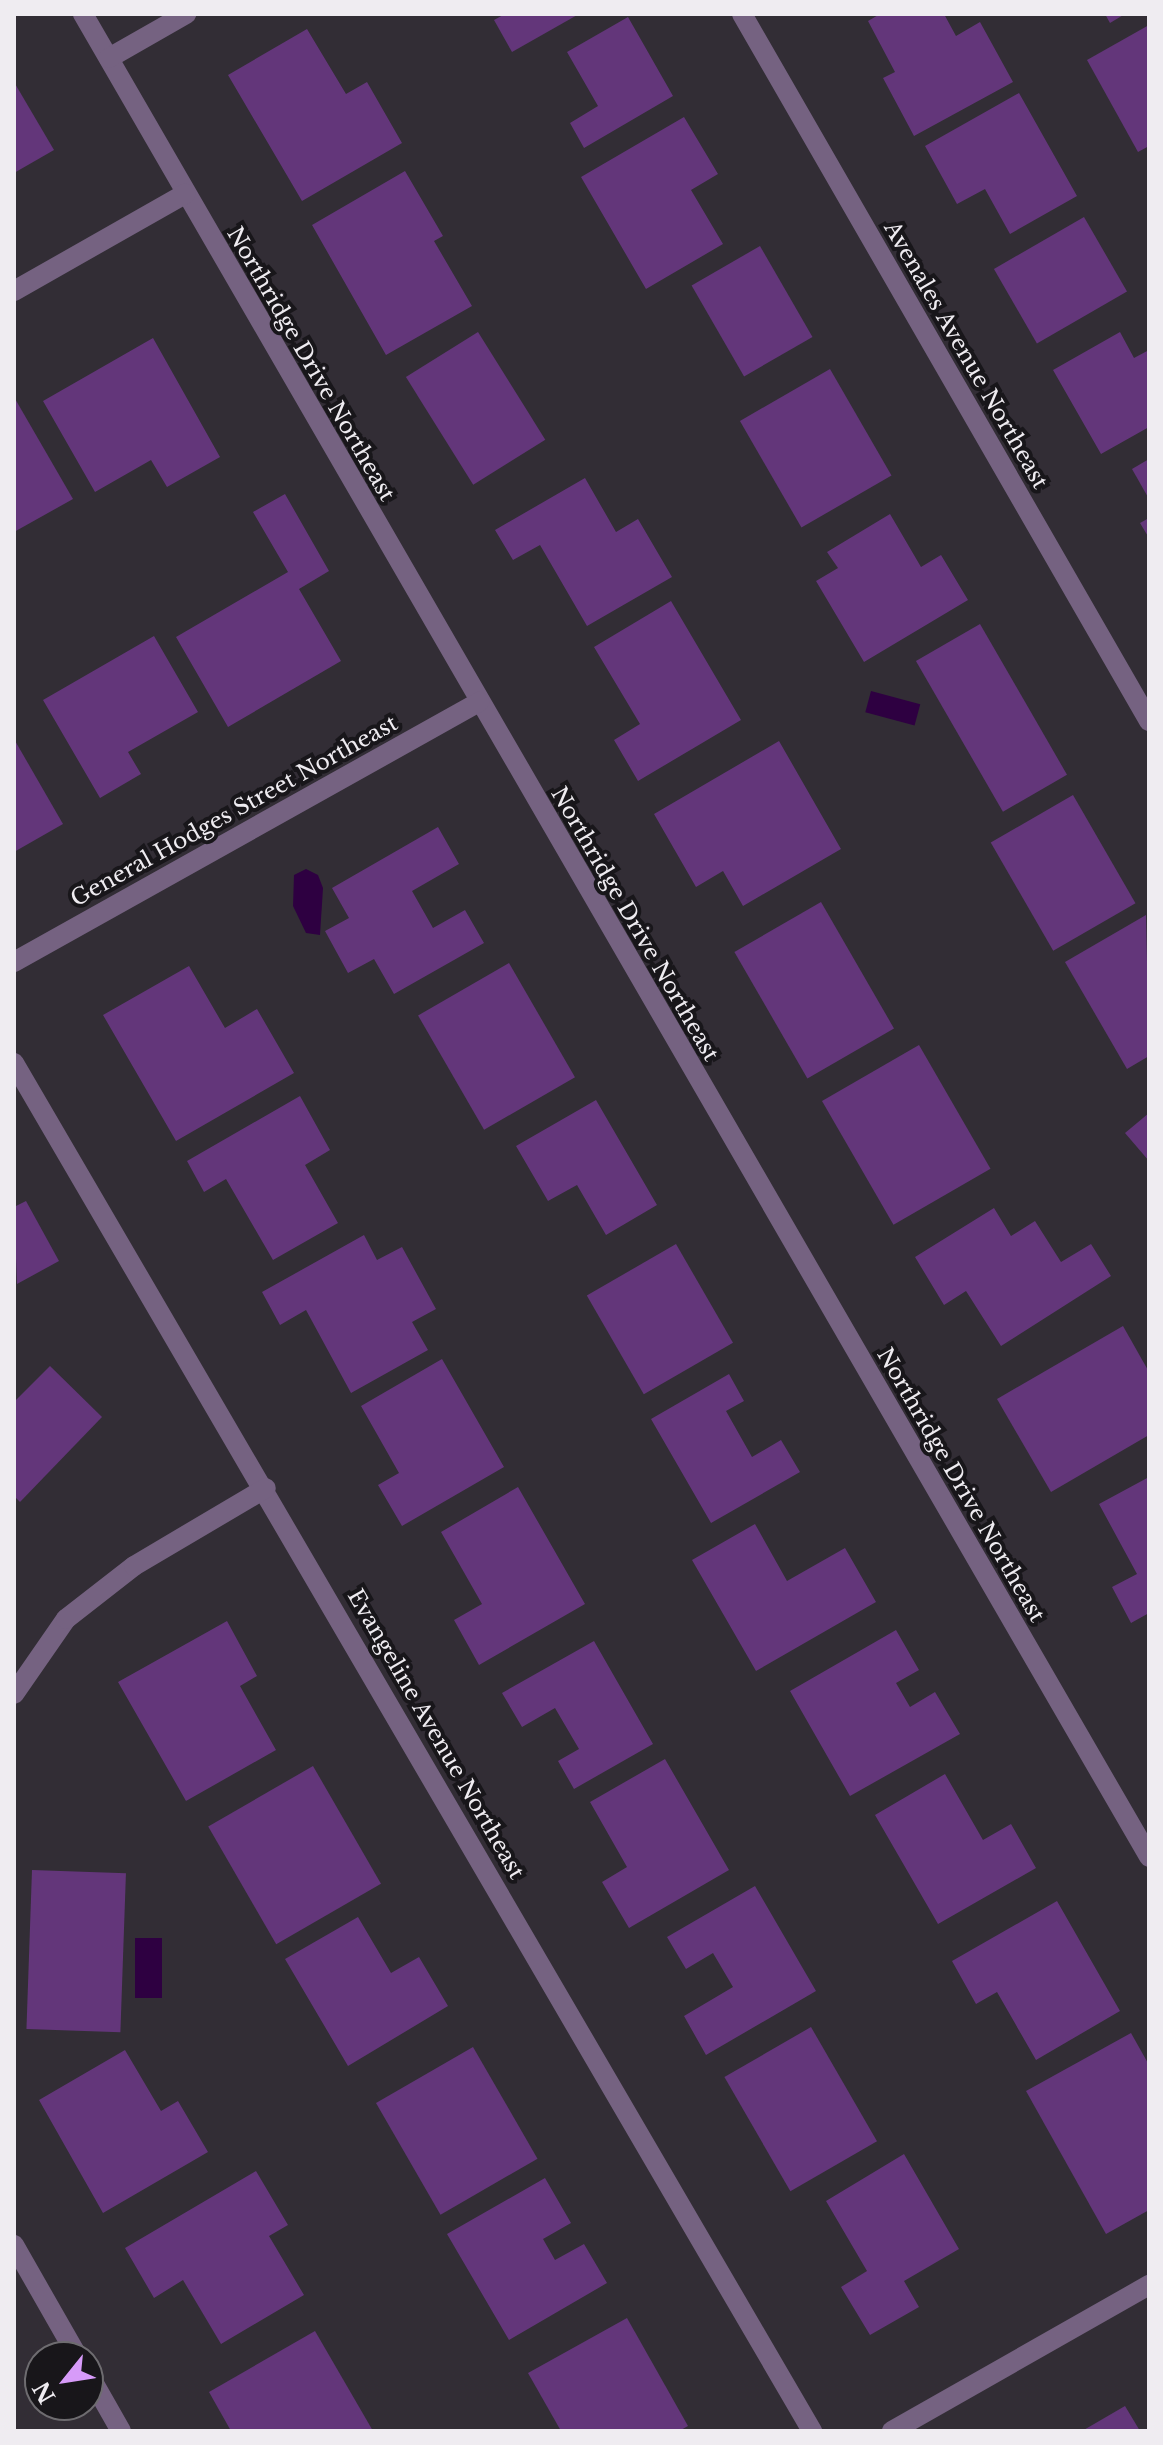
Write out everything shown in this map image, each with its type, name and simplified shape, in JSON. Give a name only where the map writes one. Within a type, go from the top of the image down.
[{"type":"street","name":"Northridge Drive Northeast","points":[[83,14],[1149,1857]]},
{"type":"street","points":[[109,58],[186,14]]},
{"type":"street","name":"Avenales Avenue Northeast","points":[[742,14],[1149,721]]},
{"type":"street","points":[[14,291],[185,194]]},
{"type":"street","name":"General Hodges Street Northeast","points":[[14,962],[479,702]]},
{"type":"street","name":"Evangeline Avenue Northeast","points":[[14,1063],[266,1488],[812,2431]]},
{"type":"street","points":[[14,1694],[66,1619],[134,1566],[266,1488]]},
{"type":"street","points":[[14,2245],[69,2341]]},
{"type":"street","points":[[892,2431],[1149,2285]]},
{"type":"street","points":[[104,2401],[121,2431]]},
{"type":"shaded area","points":[[871,691],[920,704],[915,725],[865,712]]},
{"type":"shaded area","points":[[306,869],[318,875],[323,888],[320,935],[306,933],[293,906],[294,875]]},
{"type":"shaded area","points":[[135,1938],[162,1938],[162,1998],[135,1998]]},
{"type":"building","points":[[505,14],[579,14],[512,52],[494,20]]},
{"type":"building","points":[[880,14],[944,14],[956,36],[980,22],[1013,82],[914,136],[883,78],[895,72],[868,21]]},
{"type":"building","points":[[1105,14],[1125,14],[1110,23]]},
{"type":"building","points":[[628,17],[673,96],[584,148],[570,123],[598,106],[567,52]]},
{"type":"building","points":[[1149,25],[1149,146],[1138,152],[1087,60]]},
{"type":"building","points":[[307,29],[346,94],[367,82],[402,143],[302,201],[228,75]]},
{"type":"building","points":[[14,82],[54,150],[14,173]]},
{"type":"building","points":[[1019,93],[1077,196],[1010,234],[985,189],[957,204],[925,146]]},
{"type":"building","points":[[684,117],[718,174],[691,190],[723,244],[646,289],[581,177]]},
{"type":"building","points":[[405,171],[443,236],[434,241],[472,306],[386,355],[312,225]]},
{"type":"building","points":[[1084,217],[1127,291],[1037,343],[994,269]]},
{"type":"building","points":[[760,246],[812,337],[744,376],[692,286]]},
{"type":"building","points":[[478,332],[545,440],[473,485],[406,377]]},
{"type":"building","points":[[1120,332],[1134,358],[1149,350],[1149,427],[1101,454],[1053,370]]},
{"type":"building","points":[[153,338],[220,457],[167,487],[151,460],[95,492],[43,401]]},
{"type":"building","points":[[830,369],[892,476],[801,528],[740,421]]},
{"type":"building","points":[[14,397],[73,499],[14,532]]},
{"type":"building","points":[[1149,459],[1149,499],[1132,469]]},
{"type":"building","points":[[585,478],[616,532],[638,519],[672,577],[587,626],[540,545],[513,560],[495,530]]},
{"type":"building","points":[[285,494],[329,571],[299,589],[341,661],[228,727],[176,637],[288,572],[253,512]]},
{"type":"building","points":[[890,514],[921,567],[941,555],[968,600],[864,662],[816,581],[838,568],[827,552]]},
{"type":"building","points":[[1149,518],[1149,538],[1140,523]]},
{"type":"building","points":[[671,601],[741,720],[638,781],[614,740],[640,724],[594,647]]},
{"type":"building","points":[[980,624],[1067,775],[1003,812],[916,661]]},
{"type":"building","points":[[154,636],[198,712],[128,752],[141,774],[100,798],[43,700]]},
{"type":"building","points":[[14,739],[63,824],[14,852]]},
{"type":"building","points":[[779,741],[841,849],[743,906],[723,871],[696,887],[654,814]]},
{"type":"building","points":[[1073,795],[1136,903],[1053,951],[991,842]]},
{"type":"building","points":[[438,827],[459,864],[412,891],[433,928],[465,910],[484,943],[394,994],[374,959],[348,973],[325,931],[349,918],[332,888]]},
{"type":"building","points":[[821,902],[894,1028],[807,1078],[734,952]]},
{"type":"building","points":[[1146,915],[1149,1056],[1127,1069],[1065,962]]},
{"type":"building","points":[[509,963],[575,1077],[484,1130],[418,1015]]},
{"type":"building","points":[[189,966],[225,1028],[257,1009],[294,1073],[176,1141],[103,1015]]},
{"type":"building","points":[[919,1045],[991,1169],[894,1225],[822,1101]]},
{"type":"building","points":[[300,1096],[330,1150],[305,1165],[338,1223],[273,1260],[226,1179],[204,1192],[187,1161]]},
{"type":"building","points":[[596,1100],[657,1205],[606,1235],[577,1185],[548,1201],[516,1146]]},
{"type":"building","points":[[1149,1113],[1149,1161],[1125,1133]]},
{"type":"building","points":[[26,1201],[59,1261],[17,1284],[14,1207]]},
{"type":"building","points":[[994,1208],[1011,1236],[1035,1221],[1061,1262],[1091,1244],[1111,1276],[1001,1346],[966,1291],[944,1305],[915,1257]]},
{"type":"building","points":[[364,1235],[377,1260],[402,1247],[436,1309],[412,1322],[428,1350],[351,1393],[306,1310],[280,1325],[262,1292]]},
{"type":"building","points":[[676,1244],[733,1343],[644,1394],[587,1296]]},
{"type":"building","points":[[1123,1326],[1149,1372],[1149,1435],[1051,1492],[997,1399]]},
{"type":"building","points":[[442,1359],[504,1467],[402,1526],[378,1485],[399,1473],[361,1406]]},
{"type":"building","points":[[50,1366],[102,1417],[20,1502],[14,1496],[14,1402]]},
{"type":"building","points":[[729,1374],[744,1401],[726,1411],[752,1457],[781,1440],[800,1472],[711,1523],[651,1419]]},
{"type":"building","points":[[1149,1477],[1149,1613],[1131,1623],[1112,1587],[1137,1574],[1099,1504]]},
{"type":"building","points":[[518,1487],[585,1604],[479,1665],[454,1620],[482,1604],[441,1532]]},
{"type":"building","points":[[755,1524],[787,1581],[845,1548],[876,1602],[756,1671],[692,1560]]},
{"type":"building","points":[[227,1621],[257,1676],[240,1686],[276,1750],[186,1801],[118,1682]]},
{"type":"building","points":[[896,1630],[919,1670],[896,1683],[910,1707],[935,1692],[960,1734],[850,1796],[790,1691]]},
{"type":"building","points":[[594,1641],[653,1744],[574,1789],[558,1761],[579,1749],[555,1708],[522,1727],[502,1693]]},
{"type":"building","points":[[665,1759],[729,1870],[629,1928],[602,1882],[627,1867],[590,1802]]},
{"type":"building","points":[[313,1766],[381,1884],[276,1944],[208,1826]]},
{"type":"building","points":[[945,1774],[983,1840],[1011,1824],[1036,1868],[938,1924],[875,1815]]},
{"type":"building","points":[[32,1870],[126,1873],[120,2032],[26,2029]]},
{"type":"building","points":[[755,1886],[816,1991],[706,2055],[684,2016],[733,1987],[713,1953],[686,1969],[667,1937]]},
{"type":"building","points":[[1057,1901],[1120,2011],[1036,2060],[997,1992],[976,2004],[952,1961]]},
{"type":"building","points":[[358,1917],[391,1973],[419,1957],[448,2006],[348,2066],[285,1959]]},
{"type":"building","points":[[811,2027],[877,2141],[790,2191],[724,2077]]},
{"type":"building","points":[[1131,2033],[1149,2065],[1149,2210],[1106,2234],[1026,2091]]},
{"type":"building","points":[[473,2047],[538,2159],[441,2215],[376,2103]]},
{"type":"building","points":[[125,2050],[161,2111],[178,2101],[208,2152],[103,2213],[39,2100]]},
{"type":"building","points":[[904,2154],[959,2249],[904,2281],[919,2307],[870,2335],[841,2287],[867,2271],[826,2201]]},
{"type":"building","points":[[256,2171],[288,2225],[269,2236],[304,2295],[221,2344],[183,2280],[154,2298],[125,2248]]},
{"type":"building","points":[[545,2178],[571,2223],[543,2239],[555,2260],[584,2244],[607,2283],[509,2340],[447,2234]]},
{"type":"building","points":[[627,2318],[688,2426],[679,2431],[561,2431],[528,2373]]},
{"type":"building","points":[[315,2331],[373,2431],[231,2431],[209,2392]]},
{"type":"building","points":[[1125,2406],[1140,2431],[1082,2431]]}]
